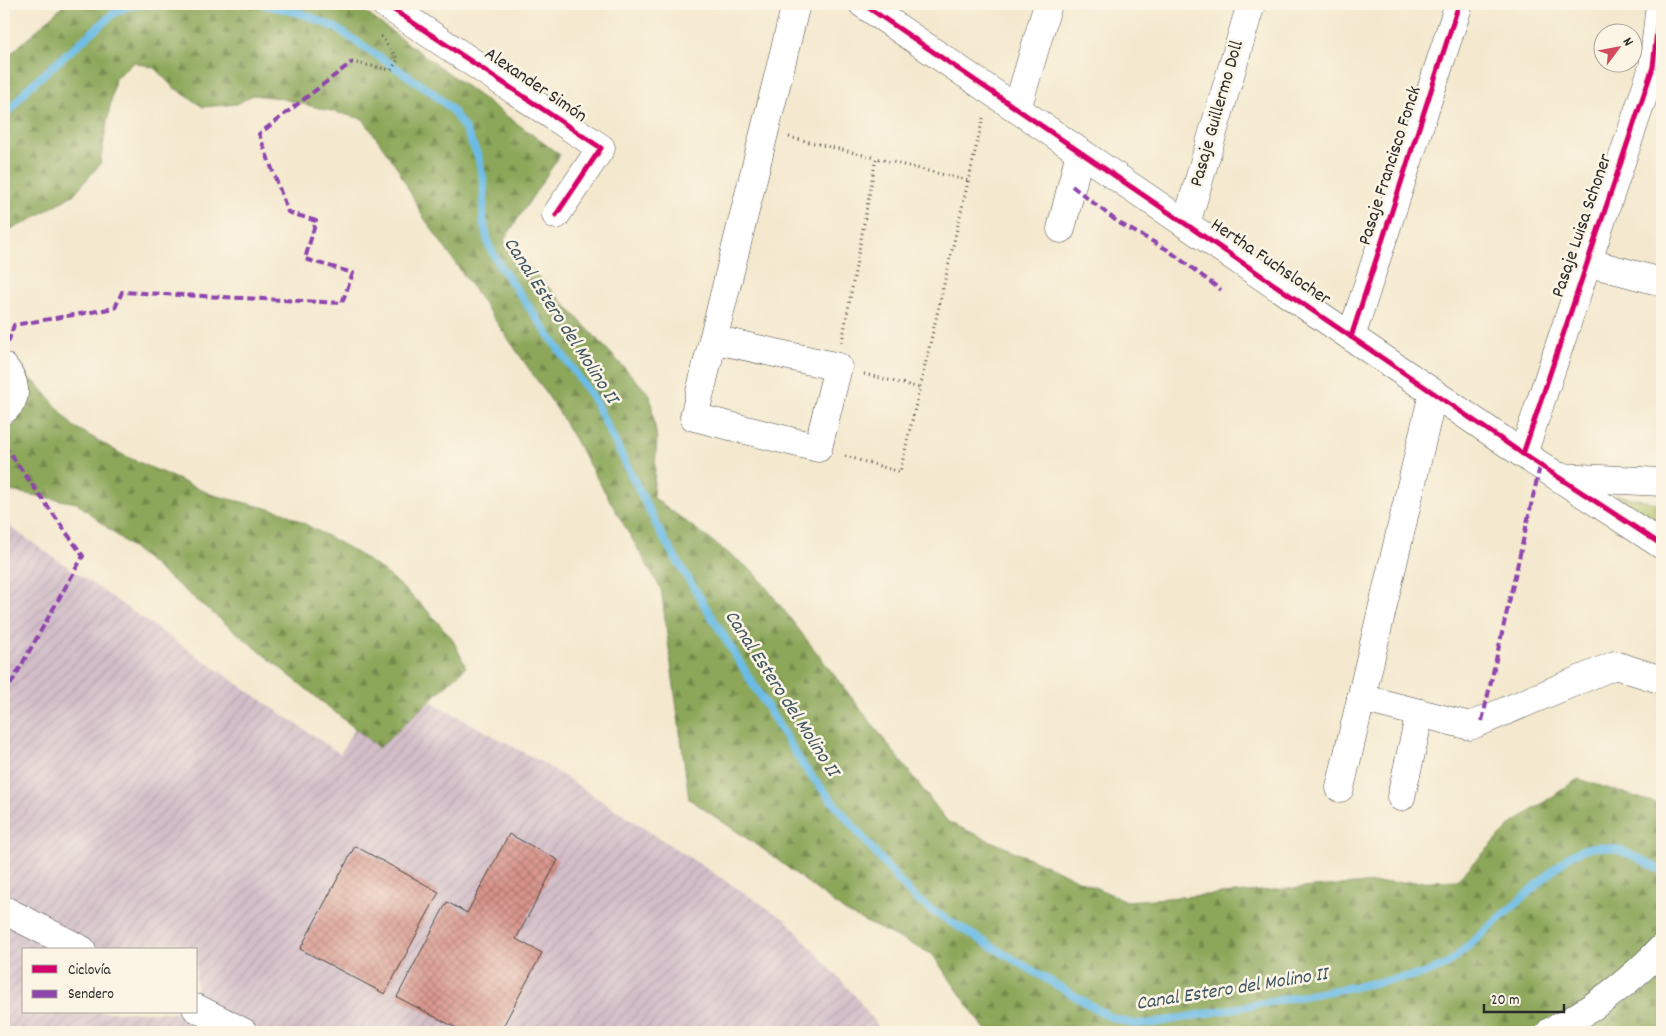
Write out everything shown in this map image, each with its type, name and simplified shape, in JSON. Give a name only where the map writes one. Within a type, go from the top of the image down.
[{"type":"street","name":"Alexander Simón","points":[[386,4],[601,148],[556,214]]},
{"type":"street","points":[[713,339],[838,367],[818,448],[694,417],[713,339],[764,131],[796,4]]},
{"type":"street","name":"Hertha Fuchslocher","points":[[863,4],[1523,454],[1662,545]]},
{"type":"street","points":[[1017,108],[1048,4]]},
{"type":"street","name":"Pasaje Guillermo Doll","points":[[1186,224],[1251,4]]},
{"type":"street","name":"Pasaje Francisco Fonck","points":[[1351,337],[1459,4]]},
{"type":"street","name":"Pasaje Luisa Schoner","points":[[1523,454],[1586,262],[1657,68],[1660,4]]},
{"type":"street","points":[[1061,229],[1080,152]]},
{"type":"street","points":[[1586,262],[1662,282]]},
{"type":"street","points":[[4,367],[13,383],[14,394],[10,404],[4,410]]},
{"type":"street","points":[[1340,788],[1433,393]]},
{"type":"street","points":[[1557,477],[1662,482]]},
{"type":"street","points":[[1361,698],[1470,726],[1615,665],[1662,680]]},
{"type":"street","points":[[1401,797],[1420,713]]},
{"type":"street","points":[[4,910],[78,948]]},
{"type":"street","points":[[1550,1032],[1606,999],[1629,981],[1662,948]]},
{"type":"street","points":[[198,1009],[243,1032]]},
{"type":"path","points":[[352,62],[391,70],[398,60]]},
{"type":"path","points":[[764,131],[969,181]]},
{"type":"path","points":[[818,448],[900,472],[979,136]]},
{"type":"path","points":[[876,158],[838,367],[920,388]]},
{"type":"shaded area","points":[[4,523],[340,754],[384,676],[543,763],[786,920],[856,997],[882,1032],[4,1032]]},
{"type":"green space","points":[[65,4],[354,4],[560,155],[504,240],[650,395],[657,439],[653,497],[755,573],[948,822],[1126,901],[1354,884],[1457,880],[1512,824],[1578,779],[1662,805],[1662,1032],[1491,1032],[1466,1028],[1441,1032],[987,1032],[932,954],[847,913],[767,852],[689,799],[661,589],[557,409],[422,215],[397,167],[363,119],[279,98],[253,95],[237,104],[203,107],[173,87],[154,68],[134,62],[115,78],[100,164],[73,195],[27,222],[4,232],[4,60]]},
{"type":"green space","points":[[4,365],[22,371],[40,387],[73,426],[125,456],[213,495],[283,512],[349,548],[385,572],[425,608],[452,638],[466,667],[379,748],[77,503],[4,490]]},
{"type":"green space","points":[[1616,495],[1662,504],[1662,524]]},
{"type":"building","points":[[509,834],[558,860],[516,939],[542,953],[500,1032],[464,1032],[397,997],[447,902],[467,913]]},
{"type":"building","points":[[355,846],[439,892],[385,994],[300,949]]},
{"type":"waterway","name":"Canal Estero del Molino II","points":[[4,117],[28,88],[114,13],[129,6],[146,4]]},
{"type":"waterway","name":"Canal Estero del Molino II","points":[[263,4],[303,14],[336,28],[432,92],[451,109],[465,129],[478,156],[484,183],[483,220],[489,246],[500,266],[593,398],[662,536],[804,767],[898,880],[916,899],[936,913],[1110,1017],[1133,1024],[1154,1023],[1424,974],[1448,964],[1567,858],[1585,849],[1598,847],[1617,850],[1636,857],[1662,871]]},
{"type":"marked path","points":[[4,354],[14,325],[115,308],[122,292],[342,303],[353,273],[305,259],[316,221],[288,212],[259,134],[352,62]]},
{"type":"marked path","points":[[1072,186],[1119,223],[1168,250],[1221,290]]},
{"type":"marked path","points":[[4,445],[83,556],[4,696]]},
{"type":"marked path","points":[[1482,721],[1540,466]]},
{"type":"cycle path","points":[[385,4],[601,148],[556,215]]},
{"type":"cycle path","points":[[863,4],[1523,454],[1662,545]]},
{"type":"cycle path","points":[[1351,337],[1459,4]]},
{"type":"cycle path","points":[[1523,454],[1653,67],[1660,4]]}]
